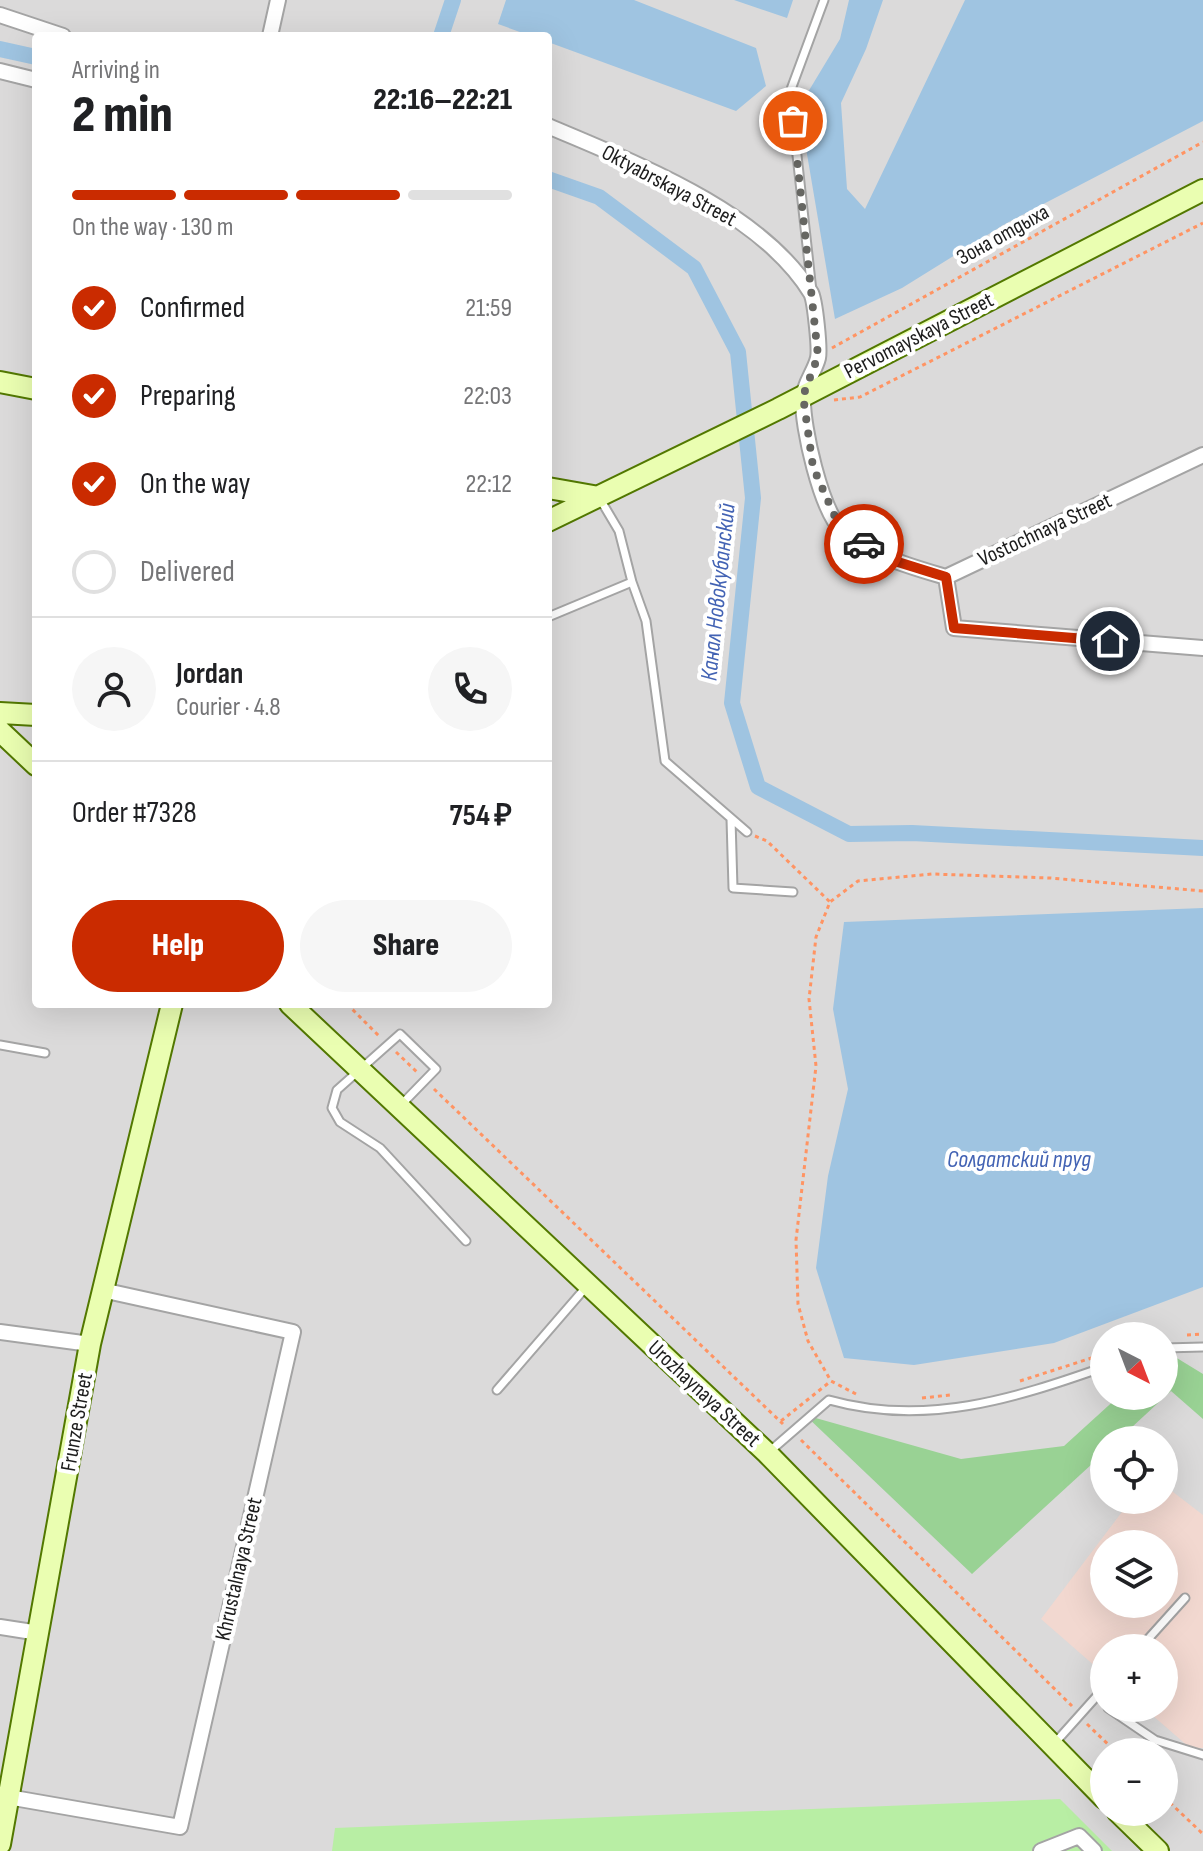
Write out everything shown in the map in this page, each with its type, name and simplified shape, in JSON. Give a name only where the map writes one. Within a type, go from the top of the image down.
[{"type":"main road","name":"Pervomayskaya Street","points":[[552,519],[778,409],[1203,190]]},
{"type":"main road","points":[[0,382],[32,388]]},
{"type":"main road","points":[[552,489],[599,497]]},
{"type":"main road","points":[[0,713],[32,715]]},
{"type":"main road","points":[[0,731],[32,761]]},
{"type":"main road","name":"Frunze Street","points":[[0,1844],[90,1344],[171,1008]]},
{"type":"main road","name":"Urozhaynaya Street","points":[[294,1008],[767,1453],[1090,1785]]},
{"type":"main road","points":[[1132,1826],[1158,1851]]},
{"type":"street","points":[[271,32],[278,0]]},
{"type":"street","points":[[0,15],[51,32]]},
{"type":"street","points":[[0,71],[32,79]]},
{"type":"street","name":"Oktyabrskaya Street","points":[[552,128],[625,159],[709,203],[769,244],[812,295]]},
{"type":"street","points":[[812,295],[818,356],[803,396],[813,467],[840,528],[885,558],[946,577],[954,628],[1203,648]]},
{"type":"street","name":"Vostochnaya Street","points":[[946,577],[1203,455]]},
{"type":"street","name":"Khrustalnaya Street","points":[[8,1797],[180,1827],[293,1332],[102,1290]]},
{"type":"street","points":[[0,1332],[90,1344]]},
{"type":"street","points":[[0,1627],[39,1633]]},
{"type":"street","points":[[1041,1851],[1079,1836],[1094,1851]]},
{"type":"lane","points":[[812,295],[790,92],[824,0]]},
{"type":"lane","points":[[599,497],[619,531],[646,621],[665,761],[747,832]]},
{"type":"lane","points":[[552,615],[632,582]]},
{"type":"lane","points":[[731,819],[733,888],[793,892]]},
{"type":"lane","points":[[399,1108],[436,1069],[400,1034],[337,1090],[332,1108],[340,1122],[380,1148],[466,1241]]},
{"type":"lane","points":[[0,1045],[45,1053]]},
{"type":"lane","points":[[497,1390],[588,1285]]},
{"type":"lane","points":[[1178,1348],[1203,1347]]},
{"type":"lane","points":[[767,1453],[829,1400],[865,1410],[918,1414],[984,1403],[1090,1371]]},
{"type":"lane","points":[[1153,1634],[1185,1598]]},
{"type":"lane","points":[[1051,1747],[1090,1704]]},
{"type":"lane","points":[[1128,1722],[1155,1740],[1203,1755]]},
{"type":"path","name":"Зона отдыха","points":[[818,356],[1203,142]]},
{"type":"path","points":[[833,401],[860,397],[1203,223]]},
{"type":"path","points":[[747,832],[767,841],[830,902]]},
{"type":"path","points":[[866,1399],[831,1381],[808,1341],[798,1304],[796,1240],[816,1066],[809,999],[816,937],[830,902],[858,881],[932,874],[1050,878],[1203,891]]},
{"type":"path","points":[[351,1008],[792,1431],[982,1621],[1064,1696],[1102,1738]]},
{"type":"path","points":[[1014,1383],[1090,1359]]},
{"type":"path","points":[[781,1421],[831,1381]]},
{"type":"path","points":[[909,1399],[955,1395]]},
{"type":"path","points":[[1178,1810],[1203,1834]]},
{"type":"shaded area","points":[[0,0],[1203,0],[1203,1851],[0,1851]]},
{"type":"shaded area","points":[[1178,1496],[1203,1515],[1203,1748],[1190,1748],[1160,1722],[1178,1722],[1178,1634],[1090,1634],[1090,1662],[1041,1619],[1090,1554],[1090,1618],[1178,1618],[1178,1530],[1108,1530],[1120,1514],[1178,1514]]},
{"type":"green space","points":[[1178,1359],[1203,1374],[1203,1419],[1178,1397]]},
{"type":"green space","points":[[1104,1410],[1150,1410],[1133,1426],[1090,1426],[1090,1466],[972,1574],[805,1415],[961,1459],[1064,1446]]},
{"type":"green space","points":[[1060,1799],[1112,1851],[332,1851],[335,1828]]},
{"type":"water","points":[[506,0],[634,0],[756,48],[766,86],[736,111],[552,43],[552,32],[520,32],[498,24]]},
{"type":"water","points":[[734,0],[793,0],[787,18]]},
{"type":"water","points":[[849,0],[883,0],[866,49],[841,103],[847,189],[865,209],[965,0],[1203,0],[1203,121],[1005,224],[902,288],[835,319],[799,107],[840,39]]},
{"type":"water","name":"Солдатский пруд","points":[[1203,908],[1203,1287],[1110,1322],[1090,1322],[1090,1329],[1054,1343],[914,1365],[844,1358],[816,1268],[828,1176],[848,1089],[833,1009],[844,922]]},
{"type":"waterway","points":[[442,32],[453,0]]},
{"type":"waterway","name":"Канал Новокубанский","points":[[0,49],[32,56]]},
{"type":"waterway","name":"Канал Новокубанский","points":[[552,180],[599,197],[694,268],[738,352],[753,498],[732,703],[758,787],[849,834],[912,833],[1203,848]]},
{"type":"way so far","points":[[793,121],[818,356],[803,396],[813,467],[840,528],[864,544]]},
{"type":"route","points":[[864,544],[885,558],[946,577],[954,628],[1110,641]]}]
